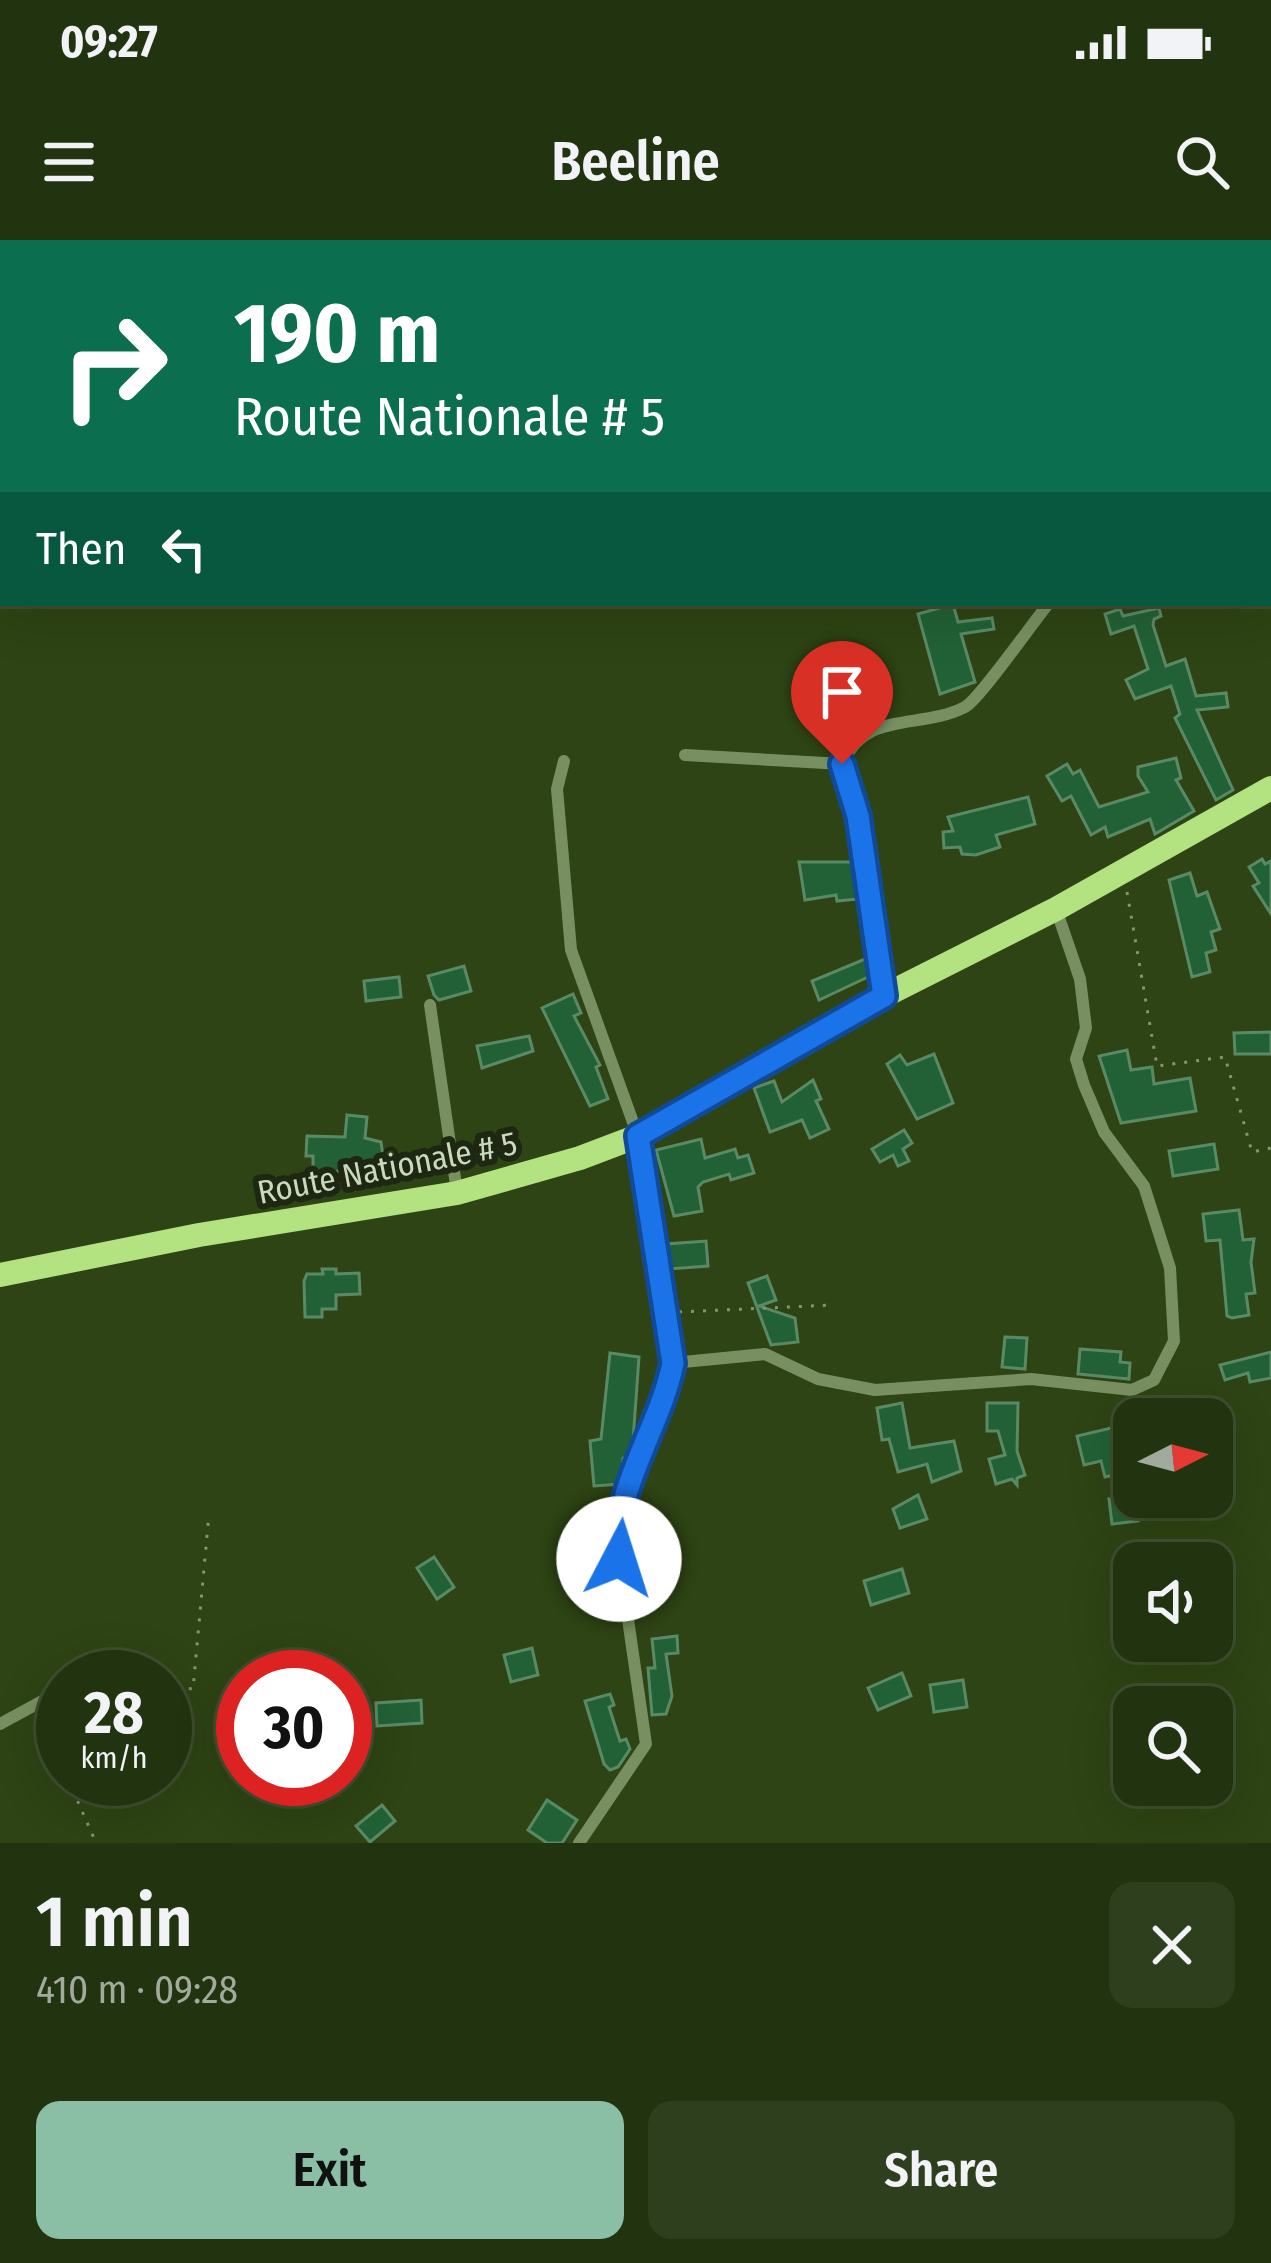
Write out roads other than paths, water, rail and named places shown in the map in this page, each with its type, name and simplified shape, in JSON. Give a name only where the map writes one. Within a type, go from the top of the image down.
[{"type":"main road","name":"Route Nationale # 5","points":[[0,1275],[199,1234],[457,1193],[542,1171],[638,1136],[884,996],[1056,909],[1271,788]]},
{"type":"street","points":[[884,996],[858,816],[842,764],[851,742],[867,731],[968,706],[1046,606]]},
{"type":"street","points":[[685,755],[842,764]]},
{"type":"street","points":[[564,761],[557,789],[571,950],[638,1136],[673,1363],[667,1392],[615,1529],[646,1744],[579,1843]]},
{"type":"street","points":[[673,1363],[765,1354],[818,1379],[874,1390],[1031,1379],[1132,1390],[1154,1379],[1174,1341],[1170,1268],[1144,1186],[1104,1132],[1084,1085],[1076,1059],[1086,1028],[1080,979],[1056,909]]},
{"type":"street","points":[[430,1005],[457,1193]]},
{"type":"street","points":[[0,1724],[36,1704]]}]
